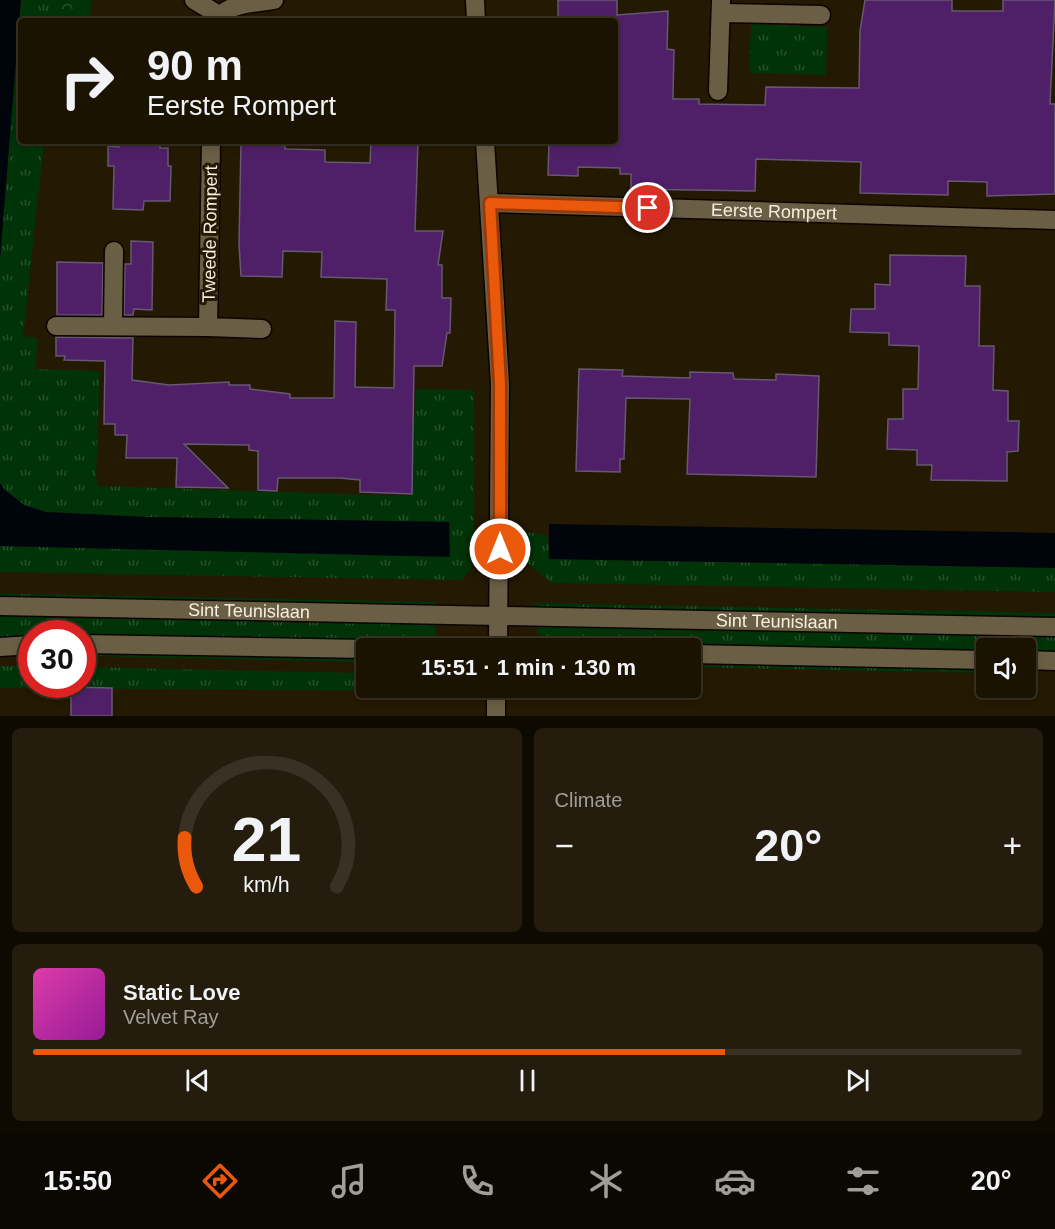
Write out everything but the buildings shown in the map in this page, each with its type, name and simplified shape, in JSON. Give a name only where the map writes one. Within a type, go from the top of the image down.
[{"type":"street","points":[[194,0],[218,18],[233,8],[274,0]]},
{"type":"street","points":[[475,0],[476,18]]},
{"type":"street","points":[[718,91],[721,6],[821,15]]},
{"type":"street","name":"Tweede Rompert","points":[[208,327],[211,144]]},
{"type":"street","points":[[485,144],[500,384],[498,638]]},
{"type":"street","name":"Eerste Rompert","points":[[490,203],[1055,220]]},
{"type":"street","points":[[113,326],[114,251]]},
{"type":"street","name":"Tweede Rompert","points":[[56,326],[262,329]]},
{"type":"street","name":"Sint Teunislaan","points":[[0,606],[1055,627]]},
{"type":"street","name":"Sint Teunislaan","points":[[96,644],[356,649]]},
{"type":"street","points":[[0,647],[18,646]]},
{"type":"street","name":"Sint Teunislaan","points":[[701,654],[976,660]]},
{"type":"street","points":[[1036,660],[1055,661]]},
{"type":"street","points":[[496,698],[496,716]]},
{"type":"green space","points":[[21,0],[58,0],[56,18],[20,18]]},
{"type":"green space","points":[[58,0],[91,0],[90,18],[56,18]]},
{"type":"green space","points":[[751,24],[827,27],[826,75],[749,73]]},
{"type":"green space","points":[[18,37],[18,144],[44,144],[23,336],[37,338],[36,369],[100,371],[96,477],[98,486],[410,496],[416,389],[474,390],[474,542],[471,569],[462,580],[0,572],[0,546],[450,556],[449,522],[147,517],[46,512],[24,505],[0,483],[0,258]]},
{"type":"green space","points":[[526,532],[548,535],[549,559],[1055,568],[1055,592],[552,583],[526,562]]},
{"type":"green space","points":[[0,593],[436,602],[436,605],[415,607],[0,600]]},
{"type":"green space","points":[[533,603],[1055,613],[1055,620],[538,608]]},
{"type":"green space","points":[[0,614],[436,622],[435,638],[356,638],[356,640],[96,635],[96,620],[18,620],[18,637],[0,639]]},
{"type":"green space","points":[[542,623],[1055,634],[1055,654],[1036,653],[1036,638],[976,638],[976,652],[701,646],[701,638],[552,638],[537,634],[537,626]]},
{"type":"green space","points":[[96,652],[356,657],[356,662],[96,656]]},
{"type":"green space","points":[[701,661],[976,667],[976,673],[701,667]]},
{"type":"green space","points":[[0,666],[18,666],[18,688],[0,688]]},
{"type":"green space","points":[[96,667],[356,673],[356,690],[96,689]]},
{"type":"shaded area","points":[[0,0],[21,0],[18,18],[0,258]]},
{"type":"shaded area","points":[[0,483],[24,505],[46,512],[147,517],[449,522],[450,557],[0,546]]},
{"type":"shaded area","points":[[549,524],[1055,533],[1055,568],[549,559]]},
{"type":"route","points":[[500,549],[500,384],[490,203],[648,208]]}]
